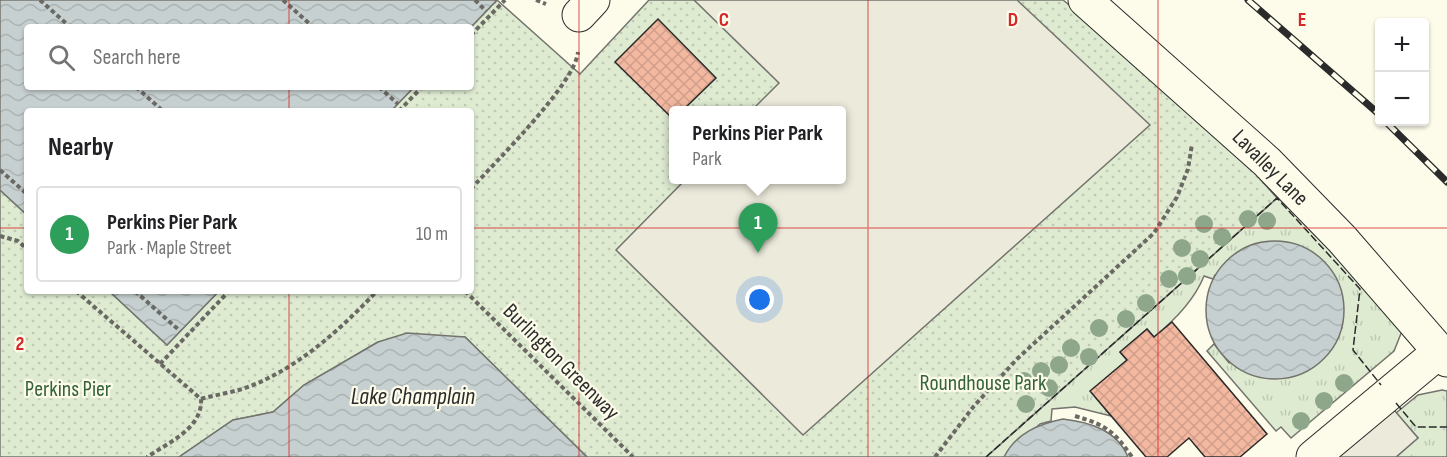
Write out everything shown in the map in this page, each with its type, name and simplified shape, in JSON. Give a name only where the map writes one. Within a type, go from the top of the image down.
[{"type":"lane","name":"Lavalley Lane","points":[[1085,0],[1195,95],[1267,162],[1342,239],[1443,356]]},
{"type":"lane","points":[[1313,457],[1443,356]]},
{"type":"path","points":[[40,0],[67,24]]},
{"type":"path","points":[[284,0],[310,24]]},
{"type":"path","points":[[474,0],[486,11]]},
{"type":"path","points":[[474,32],[505,0]]},
{"type":"path","points":[[474,186],[568,76],[578,56],[586,7]]},
{"type":"path","points":[[139,90],[160,108]]},
{"type":"path","points":[[382,90],[398,104]]},
{"type":"path","points":[[402,108],[419,90]]},
{"type":"path","points":[[936,457],[974,406],[1017,359],[1154,233],[1177,197],[1188,169],[1195,95]]},
{"type":"path","points":[[0,170],[24,191]]},
{"type":"path","points":[[0,236],[18,241],[24,246]]},
{"type":"path","points":[[79,294],[201,399],[202,409],[196,420],[182,434],[147,457]]},
{"type":"path","points":[[138,294],[180,331]]},
{"type":"path","points":[[160,364],[225,294]]},
{"type":"path","points":[[201,399],[242,389],[286,369],[308,353],[374,294]]},
{"type":"path","name":"Burlington Greenway","points":[[468,294],[633,457]]},
{"type":"path","points":[[1076,416],[1101,423],[1118,436],[1132,457]]},
{"type":"green space","points":[[497,0],[580,74],[649,0],[1063,0],[1203,114],[1277,198],[986,457],[587,457],[465,337],[378,342],[304,385],[273,412],[233,420],[179,457],[0,457],[0,190],[24,212],[24,294],[112,294],[167,345],[216,294],[474,294],[474,108],[394,108],[411,90],[474,90],[474,24]]},
{"type":"green space","points":[[1290,190],[1404,326],[1394,351],[1291,438],[1281,427],[1276,431],[1207,351],[1214,344],[1229,363],[1342,328],[1341,294],[1334,277],[1312,252],[1215,275],[1213,279],[1204,276],[1195,294],[1176,317],[1154,337],[1147,329],[1120,352],[1127,360],[1091,391],[1111,416],[1075,407],[1052,409],[1051,421],[1040,424],[1004,457],[986,457],[1277,198]]},
{"type":"green space","points":[[1447,391],[1447,457],[1396,457],[1418,438],[1396,413],[1418,395]]},
{"type":"shaded area","points":[[694,0],[1017,0],[1150,125],[803,435],[616,250],[681,184],[846,184],[846,106],[756,106],[779,83]]},
{"type":"shaded area","points":[[1383,397],[1418,438],[1396,457],[1328,457]]},
{"type":"water","points":[[0,0],[497,0],[474,24],[24,24],[24,90],[411,90],[394,108],[24,108],[24,212],[0,190]]},
{"type":"water","points":[[1275,241],[1301,247],[1324,261],[1338,284],[1344,310],[1338,336],[1324,359],[1301,373],[1275,379],[1249,373],[1226,359],[1212,336],[1206,310],[1212,284],[1226,261],[1249,247]]},
{"type":"water","points":[[112,294],[216,294],[167,345]]},
{"type":"water","name":"Lake Champlain","points":[[407,333],[465,337],[587,457],[179,457],[233,420],[273,412],[304,385],[378,342]]},
{"type":"water","points":[[1063,419],[1083,422],[1101,429],[1117,440],[1128,457],[1004,457],[1015,442],[1029,431]]},
{"type":"building","points":[[658,19],[716,78],[687,106],[669,106],[669,115],[615,62]]},
{"type":"building","points":[[1172,322],[1267,434],[1240,457],[1205,457],[1189,438],[1167,457],[1146,457],[1090,391],[1127,360],[1120,352],[1147,329],[1154,337]]},
{"type":"railway","points":[[1248,0],[1375,111]]},
{"type":"railway","points":[[1390,126],[1447,182]]},
{"type":"fence","points":[[986,457],[1277,198],[1360,289],[1353,350],[1381,385]]},
{"type":"fence","points":[[1396,403],[1416,427],[1447,427]]},
{"type":"place","name":"Perkins Pier Park","points":[[758,253]]},
{"type":"park label","name":"Roundhouse Park","points":[[983,383]]},
{"type":"park label","name":"Perkins Pier","points":[[68,389]]}]
